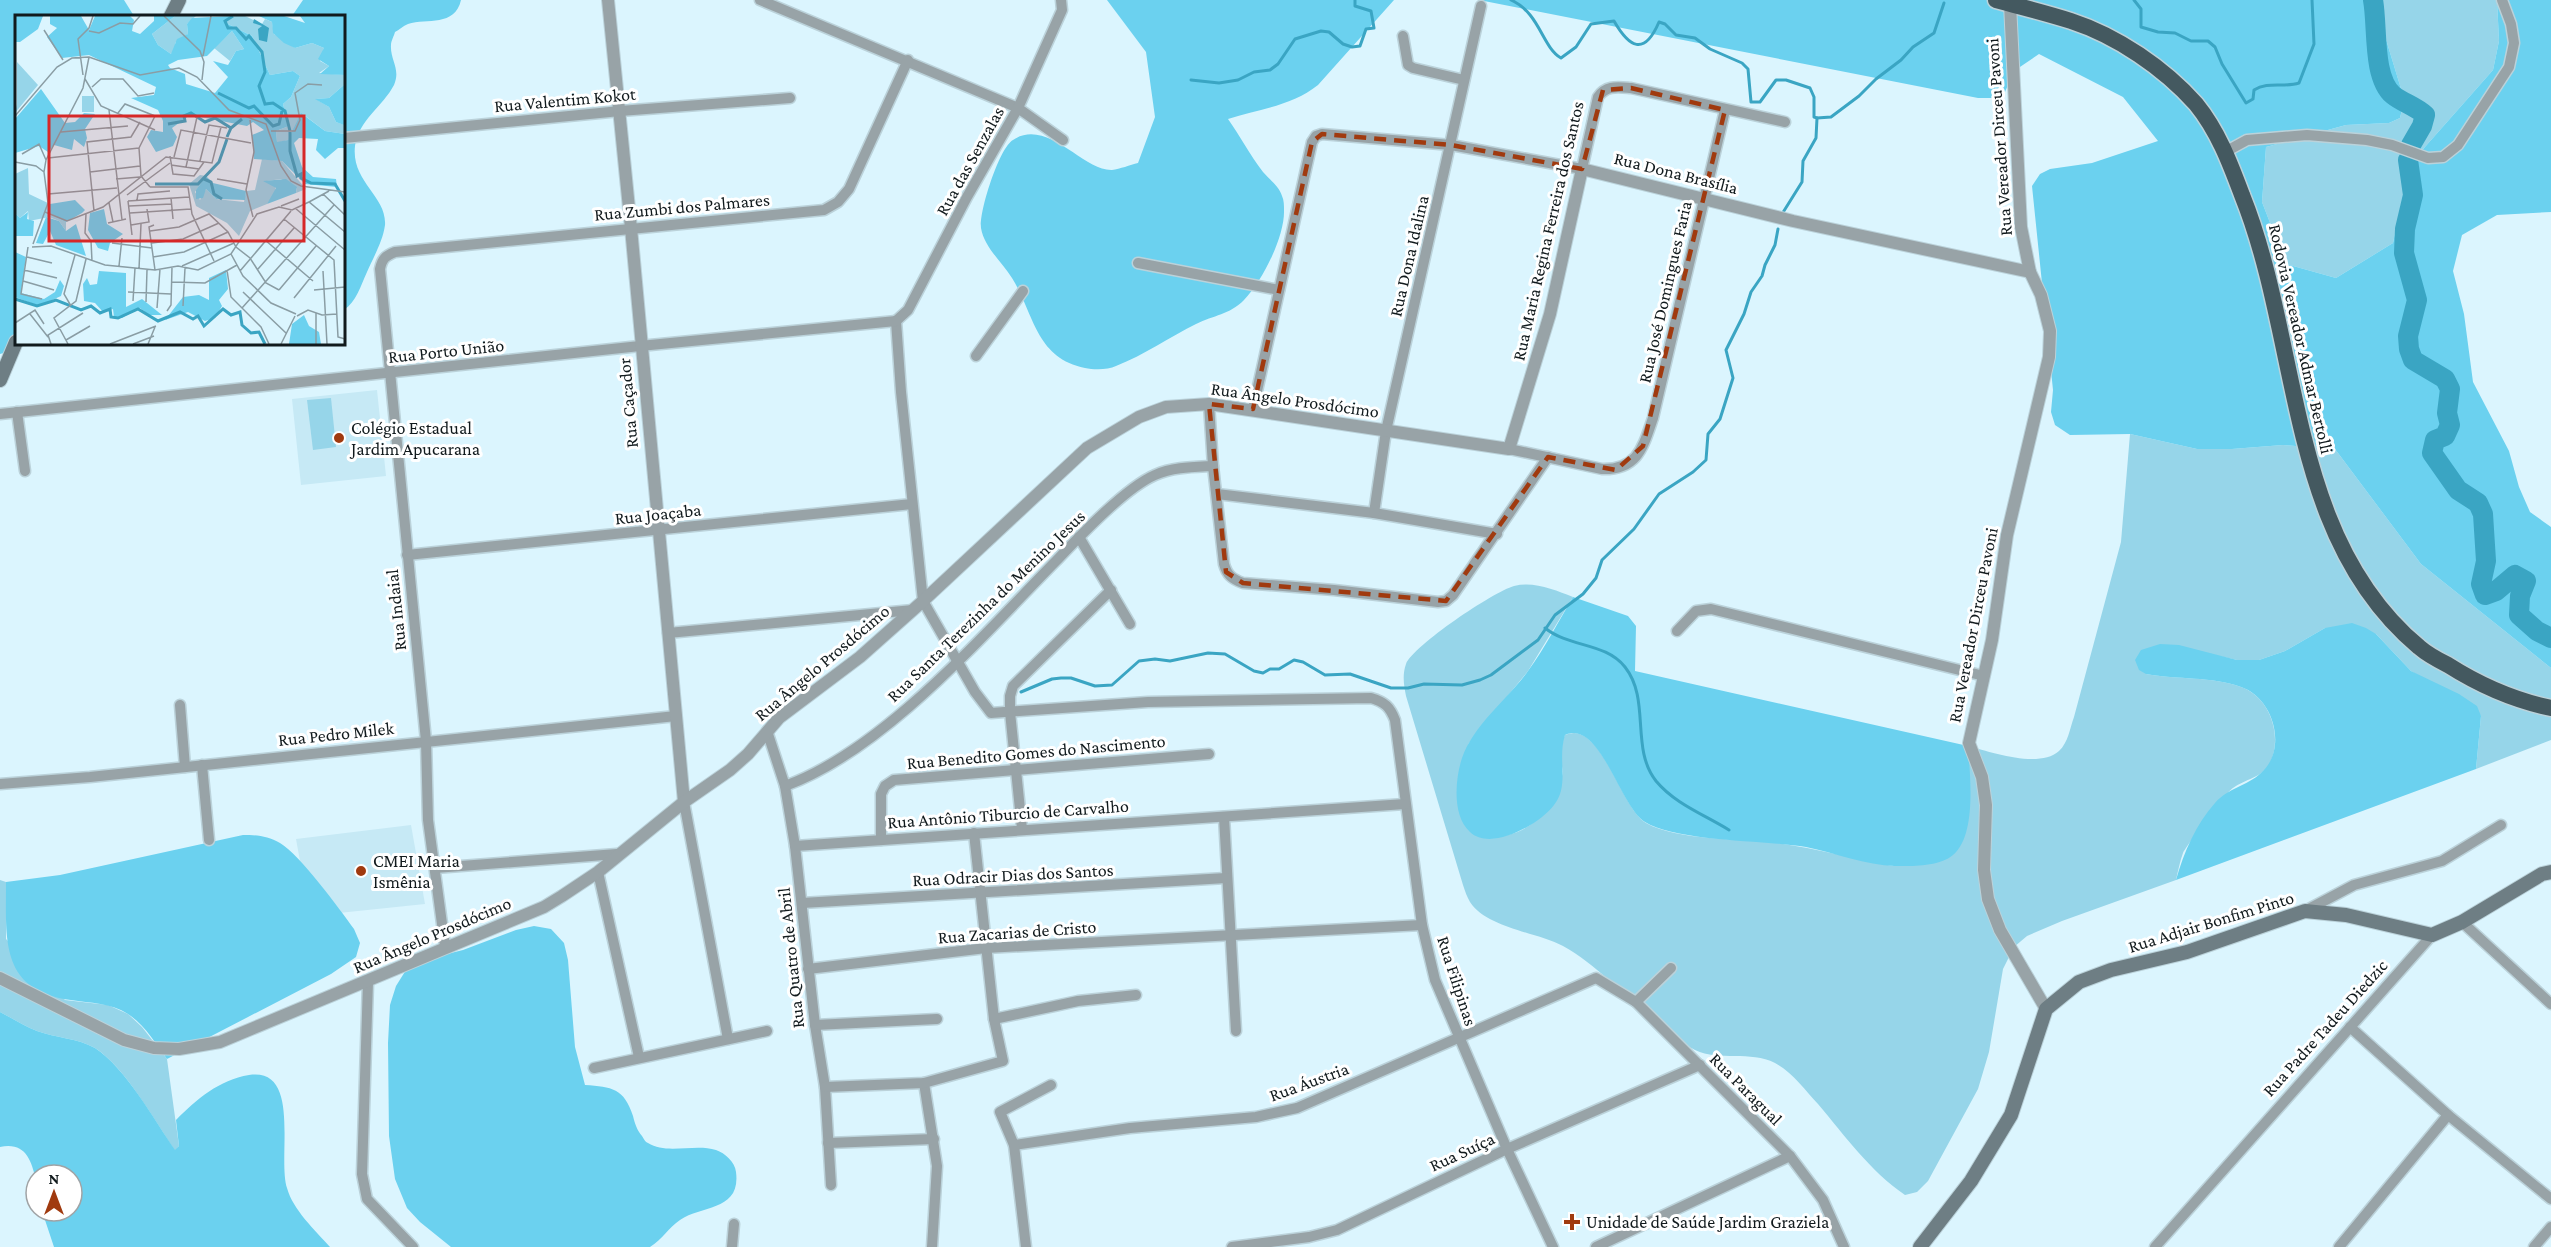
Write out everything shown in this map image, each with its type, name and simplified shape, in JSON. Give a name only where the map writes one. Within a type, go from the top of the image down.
[{"type":"highway","name":"Rodovia Vereador Admar Bertolli","points":[[2003,2],[2073,21],[2121,44],[2154,66],[2196,105],[2217,134],[2255,226],[2278,315],[2304,442],[2321,500],[2352,567],[2380,609],[2420,648],[2476,683],[2524,702],[2551,708]]},
{"type":"main road","points":[[172,15],[179,0]]},
{"type":"main road","points":[[0,380],[15,344]]},
{"type":"main road","name":"Rua Padre Tadeu Diedzic","points":[[2432,935],[2462,922],[2542,874],[2551,872]]},
{"type":"main road","name":"Rua Adjair Bonfim Pinto","points":[[2046,1009],[2079,982],[2111,970],[2187,952],[2305,911],[2346,915],[2432,935]]},
{"type":"main road","points":[[1920,1247],[1971,1181],[2011,1115],[2046,1009]]},
{"type":"street","name":"Rua Caçador","points":[[608,0],[684,802]]},
{"type":"street","points":[[760,0],[908,60],[1018,108],[1063,140]]},
{"type":"street","points":[[2225,152],[2247,140],[2307,135],[2384,143],[2428,158],[2443,157],[2458,145],[2509,67],[2514,43],[2511,24],[2502,0]]},
{"type":"street","name":"Rua Vereador Dirceu Pavoni","points":[[2003,2],[2021,227],[2030,272],[2041,295],[2050,331],[2049,357],[2007,535],[1998,603],[1970,743],[1982,777],[1986,805],[1984,870],[1988,899],[2000,930],[2046,1009]]},
{"type":"street","name":"Rua das Senzalas","points":[[896,321],[908,310],[967,197],[1018,108],[1061,5]]},
{"type":"street","name":"Rua Dona Idalina","points":[[1374,513],[1386,432],[1481,6]]},
{"type":"street","points":[[1403,36],[1408,65],[1413,69],[1464,80]]},
{"type":"street","name":"Rua Zumbi dos Palmares","points":[[380,269],[386,255],[394,252],[824,210],[838,202],[849,189],[908,60]]},
{"type":"street","name":"Rua Maria Regina Ferreira dos Santos","points":[[1509,449],[1550,314],[1598,97],[1603,90],[1612,87],[1631,88],[1725,110]]},
{"type":"street","name":"Rua Valentim Kokot","points":[[345,138],[620,111],[790,99]]},
{"type":"street","points":[[1725,110],[1785,122]]},
{"type":"street","name":"Rua José Domingues Faria","points":[[1617,470],[1636,457],[1643,446],[1653,418],[1725,110]]},
{"type":"street","name":"Rua Dona Brasília","points":[[1279,290],[1312,142],[1316,136],[1322,134],[1451,145],[1582,168],[1793,221],[2030,272]]},
{"type":"street","points":[[1138,263],[1279,290],[1252,409]]},
{"type":"street","name":"Rua Indaial","points":[[380,269],[426,741],[428,820],[445,946]]},
{"type":"street","points":[[976,356],[1023,291]]},
{"type":"street","points":[[896,321],[912,504],[924,601],[975,692],[991,714],[1010,712]]},
{"type":"street","name":"Rua Porto União","points":[[0,414],[896,321]]},
{"type":"street","points":[[1209,404],[1213,466],[1226,572],[1243,583],[1334,590],[1438,603],[1453,595],[1548,457]]},
{"type":"street","name":"Rua Ângelo Prosdócimo","points":[[0,978],[124,1040],[154,1048],[179,1049],[220,1042],[368,982],[445,946],[544,907],[598,872],[684,802],[730,770],[801,699],[860,657],[924,601],[1087,448],[1139,417],[1166,407],[1209,404],[1252,409],[1386,432],[1509,449],[1602,469],[1617,470]]},
{"type":"street","points":[[17,412],[25,471]]},
{"type":"street","name":"Rua Santa Terezinha do Menino Jesus","points":[[785,786],[815,774],[885,726],[958,661],[1079,537],[1137,486],[1155,475],[1176,469],[1213,466]]},
{"type":"street","points":[[1217,494],[1374,513],[1497,534]]},
{"type":"street","name":"Rua Joaçaba","points":[[407,555],[912,504]]},
{"type":"street","points":[[1079,537],[1130,624]]},
{"type":"street","points":[[1022,829],[1010,712],[1010,696],[1013,686],[1112,590]]},
{"type":"street","points":[[1677,631],[1696,611],[1711,609],[1984,676]]},
{"type":"street","points":[[668,633],[913,610]]},
{"type":"street","name":"Rua Filipinas","points":[[1010,712],[1148,702],[1371,698],[1382,701],[1390,708],[1395,720],[1422,925],[1435,980],[1458,1038],[1552,1247]]},
{"type":"street","points":[[180,705],[185,767]]},
{"type":"street","name":"Rua Pedro Milek","points":[[0,784],[676,716]]},
{"type":"street","name":"Rua Quatro de Abril","points":[[767,731],[785,786],[795,846],[808,969],[825,1087],[831,1185]]},
{"type":"street","name":"Rua Benedito Gomes do Nascimento","points":[[881,840],[881,794],[885,786],[894,780],[1209,754]]},
{"type":"street","points":[[202,765],[209,840]]},
{"type":"street","points":[[684,802],[728,1039]]},
{"type":"street","name":"Rua Antônio Tiburcio de Carvalho","points":[[795,846],[1405,804]]},
{"type":"street","points":[[1224,817],[1236,1031]]},
{"type":"street","points":[[2305,911],[2354,885],[2442,861],[2501,825]]},
{"type":"street","points":[[825,1087],[924,1083],[1003,1061],[994,1019],[974,833]]},
{"type":"street","points":[[435,868],[617,855]]},
{"type":"street","points":[[598,872],[639,1057]]},
{"type":"street","name":"Rua Odracir Dias dos Santos","points":[[802,903],[1226,878]]},
{"type":"street","points":[[2462,922],[2551,1004]]},
{"type":"street","name":"Rua Zacarias de Cristo","points":[[808,969],[986,948],[1422,925]]},
{"type":"street","name":"Rua Padre Tadeu Diedzic","points":[[2161,1245],[2432,935]]},
{"type":"street","points":[[1636,1002],[1671,968]]},
{"type":"street","name":"Rua Áustria","points":[[1014,1145],[1130,1128],[1256,1117],[1297,1108],[1596,978]]},
{"type":"street","name":"Rua Paragual","points":[[1596,978],[1636,1002],[1790,1156],[1823,1200],[1844,1247]]},
{"type":"street","points":[[368,982],[362,1174],[367,1199],[413,1247]]},
{"type":"street","points":[[994,1019],[1078,1001],[1136,995]]},
{"type":"street","points":[[815,1025],[938,1019]]},
{"type":"street","points":[[2350,1027],[2448,1115],[2551,1199]]},
{"type":"street","points":[[594,1068],[767,1031]]},
{"type":"street","name":"Rua Suíça","points":[[1232,1247],[1309,1237],[1337,1230],[1507,1149],[1700,1065]]},
{"type":"street","points":[[924,1083],[937,1166],[932,1247]]},
{"type":"street","points":[[1026,1247],[1014,1145],[1000,1112],[1051,1085]]},
{"type":"street","points":[[2339,1247],[2448,1115]]},
{"type":"street","points":[[828,1143],[934,1139]]},
{"type":"street","points":[[1596,1247],[1790,1156]]},
{"type":"street","points":[[732,1247],[734,1224]]},
{"type":"street","points":[[2534,1247],[2551,1227]]},
{"type":"highlighted area","points":[[1631,88],[1725,110],[1643,446],[1616,470],[1548,457],[1446,601],[1243,583],[1226,572],[1209,404],[1253,409],[1312,142],[1322,134],[1451,145],[1582,169],[1603,90]]},
{"type":"shaded area","points":[[0,0],[124,0],[133,15],[15,15],[15,340],[7,352],[0,354]]},
{"type":"shaded area","points":[[303,0],[461,0],[458,9],[447,18],[408,24],[395,32],[391,42],[396,69],[394,85],[366,121],[355,146],[358,169],[381,205],[384,215],[384,231],[358,293],[345,309],[345,15],[293,15]]},
{"type":"shaded area","points":[[1107,0],[1394,0],[1318,85],[1297,98],[1228,119],[1258,166],[1279,189],[1284,201],[1283,221],[1277,245],[1251,292],[1227,312],[1196,324],[1126,362],[1109,368],[1097,369],[1068,363],[1046,344],[1012,278],[989,248],[981,228],[981,220],[991,181],[1002,155],[1013,140],[1026,135],[1039,135],[1052,140],[1101,168],[1112,170],[1138,163],[1155,117],[1146,52]]},
{"type":"shaded area","points":[[1479,0],[2374,0],[2404,101],[2400,118],[2389,123],[2346,125],[2266,147],[2262,202],[2286,264],[2336,278],[2393,243],[2409,165],[2493,70],[2499,41],[2497,0],[2551,0],[2551,212],[2497,215],[2462,235],[2453,271],[2464,314],[2473,382],[2509,451],[2519,487],[2530,512],[2551,527],[2551,668],[2421,564],[2335,449],[2283,445],[2197,449],[2130,434],[2070,435],[2055,425],[2051,412],[2053,390],[2032,186],[2040,174],[2050,169],[2092,163],[2158,141],[2123,97],[2039,54],[2014,71],[2005,92],[1991,98],[1978,98]]},
{"type":"shaded area","points":[[2374,0],[2497,0],[2499,41],[2493,70],[2409,165],[2393,243],[2336,278],[2286,264],[2262,202],[2266,147],[2346,125],[2389,123],[2400,118],[2404,101]]},
{"type":"shaded area","name":"Colégio Estadual Jardim Apucarana","points":[[377,390],[386,476],[301,485],[292,399]]},
{"type":"shaded area","points":[[331,398],[336,447],[313,450],[307,400]]},
{"type":"shaded area","points":[[2130,434],[2197,449],[2283,445],[2335,449],[2421,564],[2551,668],[2551,740],[2476,769],[2481,716],[2411,671],[2376,634],[2325,628],[2285,651],[2259,660],[2237,660],[2219,656],[2146,674],[2218,681],[2251,692],[2266,708],[2274,730],[2274,752],[2270,763],[2263,772],[2233,788],[2223,799],[2183,853],[2176,880],[2062,921],[2027,936],[2014,947],[2003,969],[1989,1052],[1978,1089],[1928,1181],[1917,1192],[1905,1195],[1869,1164],[1803,1087],[1781,1067],[1755,1057],[1715,1055],[1695,1050],[1660,1027],[1581,957],[1552,941],[1500,924],[1478,911],[1470,902],[1406,696],[1404,680],[1406,664],[1412,655],[1455,620],[1489,598],[1514,586],[1537,585],[1573,597],[1528,671],[1469,743],[1462,760],[1479,837],[1509,835],[1522,830],[1542,815],[1557,791],[1562,776],[1560,748],[1565,735],[1578,733],[1589,740],[1600,752],[1637,815],[1646,823],[1659,829],[1691,836],[1791,845],[1893,866],[1968,746],[2002,755],[2040,759],[2059,751],[2065,744],[2121,542]]},
{"type":"shaded area","points":[[1573,597],[1628,616],[1636,626],[1635,671],[1968,746],[1969,819],[1961,846],[1953,855],[1940,862],[1895,866],[1862,861],[1806,847],[1700,837],[1660,829],[1645,822],[1636,813],[1599,752],[1589,740],[1577,734],[1565,735],[1561,789],[1559,797],[1547,812],[1527,827],[1502,837],[1490,839],[1470,832],[1460,817],[1457,797],[1458,776],[1467,746],[1483,723],[1520,682],[1546,644]]},
{"type":"shaded area","points":[[2352,623],[2376,634],[2411,671],[2459,694],[2477,706],[2481,716],[2476,769],[2176,880],[2191,839],[2208,811],[2220,798],[2256,777],[2269,763],[2274,751],[2274,725],[2262,702],[2241,687],[2218,681],[2146,674],[2139,670],[2135,660],[2141,650],[2160,644],[2179,645],[2237,660],[2259,660],[2285,651],[2325,628]]},
{"type":"shaded area","name":"CMEI Maria Ismênia","points":[[411,825],[425,904],[310,916],[296,839]]},
{"type":"shaded area","points":[[243,835],[262,836],[280,843],[298,859],[354,929],[360,943],[356,957],[331,974],[167,1059],[145,1029],[128,1014],[108,1006],[48,994],[31,986],[19,974],[8,943],[6,882],[60,875]]},
{"type":"shaded area","points":[[0,880],[6,882],[6,939],[65,1000],[108,1005],[128,1014],[142,1027],[167,1059],[179,1146],[175,1151],[139,1095],[106,1056],[88,1045],[37,1031],[0,1012]]},
{"type":"shaded area","points":[[534,926],[551,929],[564,943],[568,960],[575,1047],[585,1085],[610,1088],[621,1094],[626,1100],[637,1129],[647,1143],[672,1149],[708,1148],[716,1150],[729,1158],[734,1165],[736,1185],[733,1194],[727,1200],[680,1220],[650,1247],[451,1247],[420,1222],[407,1208],[395,1179],[389,1136],[388,1043],[390,1005],[396,986],[406,970],[435,957]]},
{"type":"shaded area","points":[[0,1012],[37,1031],[95,1048],[117,1068],[139,1095],[175,1150],[179,1146],[176,1120],[200,1098],[228,1081],[249,1075],[265,1076],[276,1085],[282,1099],[285,1174],[290,1196],[305,1219],[330,1247],[54,1247],[46,1223],[84,1223],[84,1163],[31,1163],[21,1150],[9,1146],[0,1147]]},
{"type":"waterway","points":[[1191,80],[1219,83],[1238,80],[1254,72],[1270,70],[1278,64],[1295,39],[1321,31],[1329,32],[1343,44],[1352,47],[1360,46],[1366,29],[1374,28],[1371,11],[1355,6],[1355,0]]},
{"type":"waterway","points":[[1511,0],[1521,6],[1535,21],[1549,46],[1561,58],[1576,47],[1591,24],[1614,21],[1631,42],[1642,44],[1648,40],[1659,22],[1665,24],[1676,35],[1695,38],[1710,49],[1742,63],[1748,69],[1751,102],[1760,102],[1776,80],[1786,80],[1810,88],[1814,97],[1814,117],[1817,118],[1816,138],[1803,161],[1802,182],[1782,214]]},
{"type":"waterway","points":[[2134,0],[2141,9],[2141,27],[2158,32],[2175,33],[2191,41],[2208,41],[2215,47],[2222,64],[2246,103],[2253,99],[2254,90],[2259,87],[2299,83],[2314,44],[2312,0]]},
{"type":"waterway","points":[[2373,0],[2379,64],[2386,87],[2393,95],[2425,115],[2422,126],[2411,145]]},
{"type":"waterway","points":[[1817,118],[1831,117],[1859,96],[1913,47],[1934,33],[1944,3]]},
{"type":"waterway","points":[[2408,160],[2413,195],[2405,229],[2404,253],[2417,300],[2408,336],[2409,349],[2413,360],[2445,379],[2450,389],[2447,413],[2450,425],[2445,436],[2435,440],[2432,453],[2458,490],[2478,503],[2483,514],[2486,561],[2481,584],[2485,595],[2496,591],[2515,575],[2526,581],[2520,596],[2519,615],[2537,631],[2551,638]]},
{"type":"waterway","points":[[1021,692],[1052,679],[1061,678],[1071,678],[1095,686],[1112,685],[1139,661],[1155,659],[1170,661],[1208,653],[1225,654],[1254,671],[1263,673],[1270,669],[1279,669],[1294,660],[1303,662],[1325,675],[1350,674],[1391,688],[1408,688],[1424,684],[1462,685],[1491,675],[1538,640],[1555,615],[1583,594],[1596,578],[1602,560],[1634,529],[1659,494],[1693,472],[1706,460],[1708,434],[1720,419],[1733,378],[1726,350],[1744,314],[1751,292],[1762,276],[1775,245],[1778,229]]},
{"type":"waterway","points":[[1545,628],[1565,639],[1608,653],[1625,667],[1633,680],[1637,694],[1644,754],[1648,768],[1656,781],[1681,803],[1729,830]]},
{"type":"place","name":"Colégio Estadual Jardim Apucarana","points":[[339,438]]},
{"type":"place","name":"CMEI Maria Ismênia","points":[[361,871]]},
{"type":"place","name":"Unidade de Saúde Jardim Graziela","points":[[1572,1222]]}]
